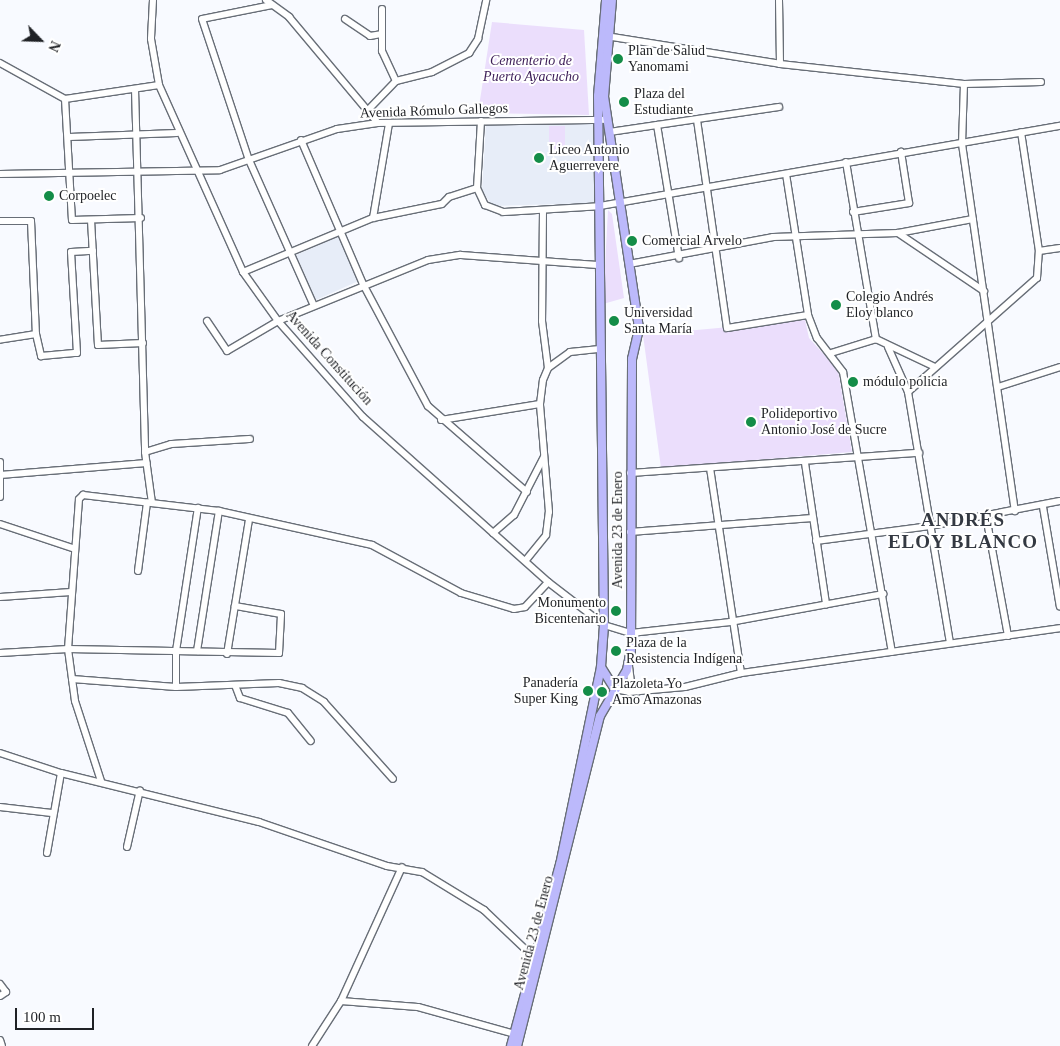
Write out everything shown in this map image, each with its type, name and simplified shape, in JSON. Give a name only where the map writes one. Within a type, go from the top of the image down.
[{"type":"main road","name":"Avenida 23 de Enero","points":[[511,1046],[533,966],[601,668],[604,625],[598,265],[606,0]]},
{"type":"main road","name":"Avenida 23 de Enero","points":[[605,36],[612,0]]},
{"type":"main road","name":"Avenida 23 de Enero","points":[[516,1046],[600,716],[629,664],[631,633],[630,473],[632,359],[639,328],[609,132],[602,120]]},
{"type":"main road","points":[[601,668],[615,689]]},
{"type":"main road","points":[[607,679],[616,681],[624,676]]},
{"type":"street","name":"Avenida Constitución","points":[[152,0],[150,39],[159,86],[177,133],[243,272],[278,321],[364,417],[492,533],[526,560],[548,582],[604,625],[631,633]]},
{"type":"street","points":[[266,0],[289,17],[369,109],[378,123]]},
{"type":"street","points":[[369,109],[396,81],[432,72],[469,53],[478,39],[486,0]]},
{"type":"street","points":[[779,0],[780,64]]},
{"type":"street","points":[[272,5],[202,20],[249,160],[313,304]]},
{"type":"street","points":[[382,9],[382,51],[396,81]]},
{"type":"street","points":[[345,19],[370,36],[381,34]]},
{"type":"street","points":[[605,36],[780,64],[964,84],[1041,82]]},
{"type":"street","points":[[0,63],[65,99],[159,86]]},
{"type":"street","points":[[964,84],[962,144],[984,291],[986,325],[998,387],[1015,511]]},
{"type":"street","points":[[135,89],[141,218],[146,452],[150,503],[138,571]]},
{"type":"street","points":[[65,99],[72,220],[141,218]]},
{"type":"street","points":[[609,132],[779,107]]},
{"type":"street","name":"Avenida Rómulo Gallegos","points":[[0,174],[69,175],[195,172],[249,160],[301,140],[378,123],[602,120]]},
{"type":"street","points":[[697,120],[727,328],[808,315]]},
{"type":"street","points":[[481,121],[477,188],[485,205],[495,212],[600,206],[619,200],[786,174],[901,152],[962,144],[1060,126]]},
{"type":"street","points":[[373,218],[389,123]]},
{"type":"street","points":[[657,125],[679,258]]},
{"type":"street","points":[[908,392],[1037,278],[1039,251],[1021,132]]},
{"type":"street","points":[[68,137],[177,133]]},
{"type":"street","points":[[301,140],[363,284],[403,366],[442,420],[527,492]]},
{"type":"street","points":[[853,212],[910,203],[901,152]]},
{"type":"street","points":[[846,162],[856,234],[876,339],[888,347],[935,367]]},
{"type":"street","points":[[786,174],[808,315],[817,338],[831,353],[843,372],[856,458],[872,534],[892,652]]},
{"type":"street","points":[[243,272],[291,254],[373,218],[442,204],[449,197],[477,188]]},
{"type":"street","points":[[526,560],[546,535],[544,456],[540,404],[548,368],[541,260],[543,210]]},
{"type":"street","points":[[91,220],[98,345],[143,343]]},
{"type":"street","points":[[630,264],[679,258],[714,247],[773,237],[795,239],[898,233],[973,220]]},
{"type":"street","points":[[0,221],[31,221],[36,334],[41,356],[77,353],[71,252],[93,251]]},
{"type":"street","points":[[898,233],[984,291]]},
{"type":"street","points":[[1039,251],[1060,248]]},
{"type":"street","points":[[207,321],[227,351],[278,321],[313,304],[363,284],[450,256],[541,260],[598,265]]},
{"type":"street","points":[[0,340],[36,334]]},
{"type":"street","points":[[831,353],[876,339]]},
{"type":"street","points":[[888,347],[908,392],[950,643]]},
{"type":"street","points":[[548,368],[570,352],[600,349]]},
{"type":"street","points":[[998,387],[1060,367]]},
{"type":"street","points":[[442,420],[540,404]]},
{"type":"street","points":[[146,452],[171,444],[250,438]]},
{"type":"street","points":[[630,473],[805,463],[919,453]]},
{"type":"street","points":[[492,533],[514,515],[544,456]]},
{"type":"street","points":[[0,462],[0,497]]},
{"type":"street","points":[[0,475],[147,463]]},
{"type":"street","points":[[805,463],[826,604]]},
{"type":"street","points":[[710,468],[716,527],[730,622],[741,673]]},
{"type":"street","points":[[101,781],[72,679],[68,649],[75,549],[83,495],[219,511],[372,545],[461,593],[514,609],[525,607],[548,582]]},
{"type":"street","points":[[816,541],[930,526],[1043,507],[1060,501]]},
{"type":"street","points":[[1043,507],[1060,607]]},
{"type":"street","points":[[176,687],[176,651],[198,508]]},
{"type":"street","points":[[197,651],[219,511]]},
{"type":"street","points":[[986,516],[1008,636]]},
{"type":"street","points":[[630,532],[716,527],[812,518]]},
{"type":"street","points":[[227,654],[249,519]]},
{"type":"street","points":[[0,524],[75,549]]},
{"type":"street","points":[[0,597],[72,592]]},
{"type":"street","points":[[631,633],[730,622],[883,594]]},
{"type":"street","points":[[0,653],[68,649],[197,651],[227,654],[279,653],[281,614],[235,606]]},
{"type":"street","points":[[615,689],[638,692],[685,687],[741,673],[1060,628]]},
{"type":"street","points":[[629,664],[631,684],[638,692]]},
{"type":"street","points":[[72,679],[176,687],[280,683],[302,688],[324,702],[393,779]]},
{"type":"street","points":[[235,685],[240,698],[288,713],[311,740]]},
{"type":"street","points":[[0,753],[61,773],[140,790],[434,877],[484,910],[527,951],[533,966]]},
{"type":"street","points":[[47,853],[52,812],[61,773]]},
{"type":"street","points":[[127,847],[140,790]]},
{"type":"street","points":[[0,807],[52,812]]},
{"type":"street","points":[[312,1046],[341,1002],[402,867]]},
{"type":"street","points":[[0,984],[6,992],[0,996]]},
{"type":"street","points":[[341,1002],[418,1007],[515,1034]]},
{"type":"shaded area","name":"Liceo Antonio Aguerrevere","points":[[594,123],[594,203],[493,206],[482,191],[486,125]]},
{"type":"shaded area","points":[[339,236],[359,281],[316,300],[296,255]]},
{"type":"green space","name":"Cementerio de Puerto Ayacucho","points":[[492,22],[584,30],[589,115],[478,113]]},
{"type":"green space","points":[[549,126],[565,126],[565,153],[549,153]]},
{"type":"green space","points":[[608,210],[612,214],[624,298],[603,304]]},
{"type":"green space","name":"Polideportivo Antonio José de Sucre","points":[[805,320],[809,338],[838,370],[852,452],[661,468],[643,335]]},
{"type":"place","name":"Plan de Salud Yanomami","points":[[618,59]]},
{"type":"place","name":"Plaza del Estudiante","points":[[624,102]]},
{"type":"place","name":"Liceo Antonio Aguerrevere","points":[[539,158]]},
{"type":"place","name":"Corpoelec","points":[[49,196]]},
{"type":"place","name":"Comercial Arvelo","points":[[632,241]]},
{"type":"place","name":"Colegio Andrés Eloy blanco","points":[[836,305]]},
{"type":"place","name":"Universidad Santa María","points":[[614,321]]},
{"type":"place","name":"módulo policia","points":[[853,382]]},
{"type":"place","name":"Polideportivo Antonio José de Sucre","points":[[751,422]]},
{"type":"place","name":"Monumento Bicentenario","points":[[616,611]]},
{"type":"place","name":"Plaza de la Resistencia Indígena","points":[[616,651]]},
{"type":"place","name":"Panadería Super King","points":[[588,691]]},
{"type":"place","name":"Plazoleta Yo Amo Amazonas","points":[[602,692]]},
{"type":"district","name":"ANDRÉS ELOY BLANCO","points":[[963,531]]}]
